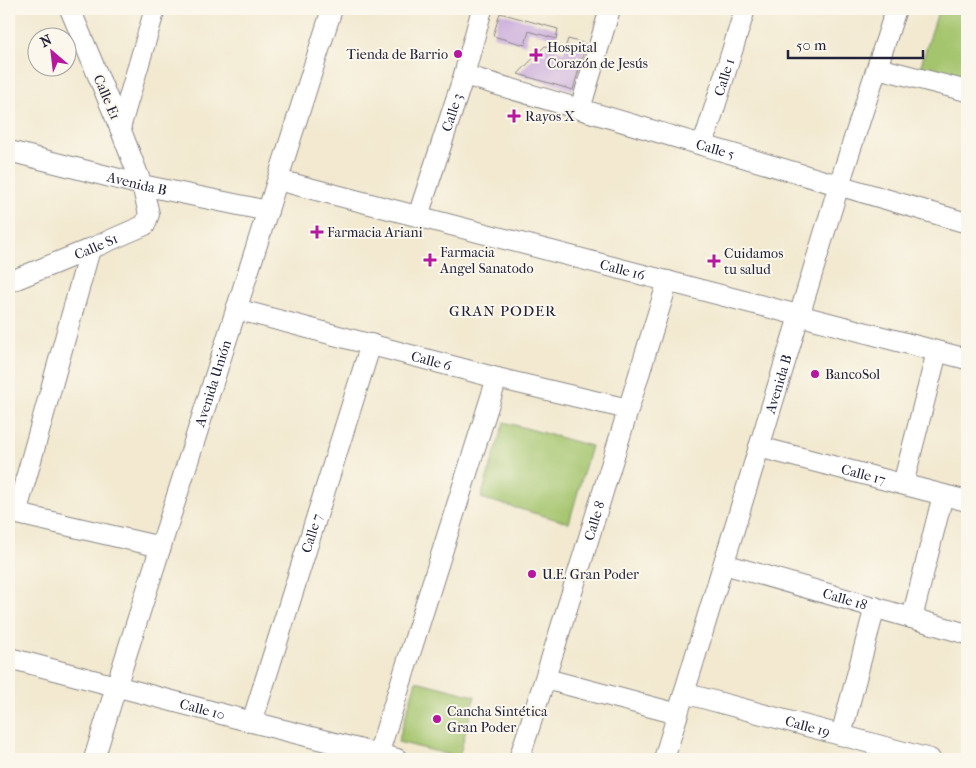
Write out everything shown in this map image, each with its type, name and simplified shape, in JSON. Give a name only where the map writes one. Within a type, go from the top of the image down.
[{"type":"street","name":"Calle E1","points":[[70,9],[142,185]]},
{"type":"street","points":[[120,128],[155,9]]},
{"type":"street","name":"Avenida Unión","points":[[94,759],[332,9]]},
{"type":"street","name":"Calle 3","points":[[418,216],[464,74],[482,9]]},
{"type":"street","points":[[580,109],[610,9]]},
{"type":"street","name":"Calle 1","points":[[703,145],[745,9]]},
{"type":"street","name":"Avenida B","points":[[664,759],[839,185],[896,9]]},
{"type":"street","points":[[878,68],[967,91]]},
{"type":"street","name":"Calle 5","points":[[464,74],[967,222]]},
{"type":"street","name":"Avenida B","points":[[9,151],[142,185],[268,211]]},
{"type":"street","name":"Calle 16","points":[[278,180],[967,360]]},
{"type":"street","name":"Calle S1","points":[[9,282],[145,225],[149,214],[142,185]]},
{"type":"street","points":[[90,249],[12,514],[161,547]]},
{"type":"street","name":"Calle 8","points":[[519,759],[546,679],[668,281]]},
{"type":"street","name":"Calle 6","points":[[236,309],[497,378],[628,409]]},
{"type":"street","name":"Calle 7","points":[[252,722],[371,344]]},
{"type":"street","points":[[904,484],[937,352]]},
{"type":"street","points":[[387,757],[497,378]]},
{"type":"street","name":"Calle 17","points":[[759,446],[967,501]]},
{"type":"street","points":[[912,618],[943,495]]},
{"type":"street","name":"Calle 18","points":[[724,564],[967,634]]},
{"type":"street","points":[[840,735],[875,607]]},
{"type":"street","name":"Calle 10","points":[[9,658],[387,757]]},
{"type":"street","points":[[546,679],[678,714]]},
{"type":"street","name":"Calle 19","points":[[684,694],[840,735],[880,753],[930,759]]},
{"type":"green space","points":[[939,9],[967,9],[967,81],[919,71]]},
{"type":"green space","points":[[504,422],[591,446],[569,523],[481,498]]},
{"type":"green space","name":"Cancha Sintética Gran Poder","points":[[416,681],[475,696],[459,757],[398,742]]},
{"type":"building","points":[[500,13],[558,29],[556,39],[529,31],[525,45],[493,36]]},
{"type":"building","points":[[568,39],[586,44],[573,90],[518,74],[545,46],[564,52]]},
{"type":"place","name":"Tienda de Barrio","points":[[458,54]]},
{"type":"place","name":"Hospital Corazón de Jesús","points":[[536,55]]},
{"type":"place","name":"Rayos X","points":[[514,116]]},
{"type":"place","name":"Farmacia Ariani","points":[[317,232]]},
{"type":"place","name":"Farmacia Angel Sanatodo","points":[[430,260]]},
{"type":"place","name":"Cuidamos tu salud","points":[[714,261]]},
{"type":"place","name":"BancoSol","points":[[815,374]]},
{"type":"place","name":"U.E. Gran Poder","points":[[532,574]]},
{"type":"place","name":"Cancha Sintética Gran Poder","points":[[437,719]]},
{"type":"district","name":"GRAN PODER","points":[[503,311]]}]
